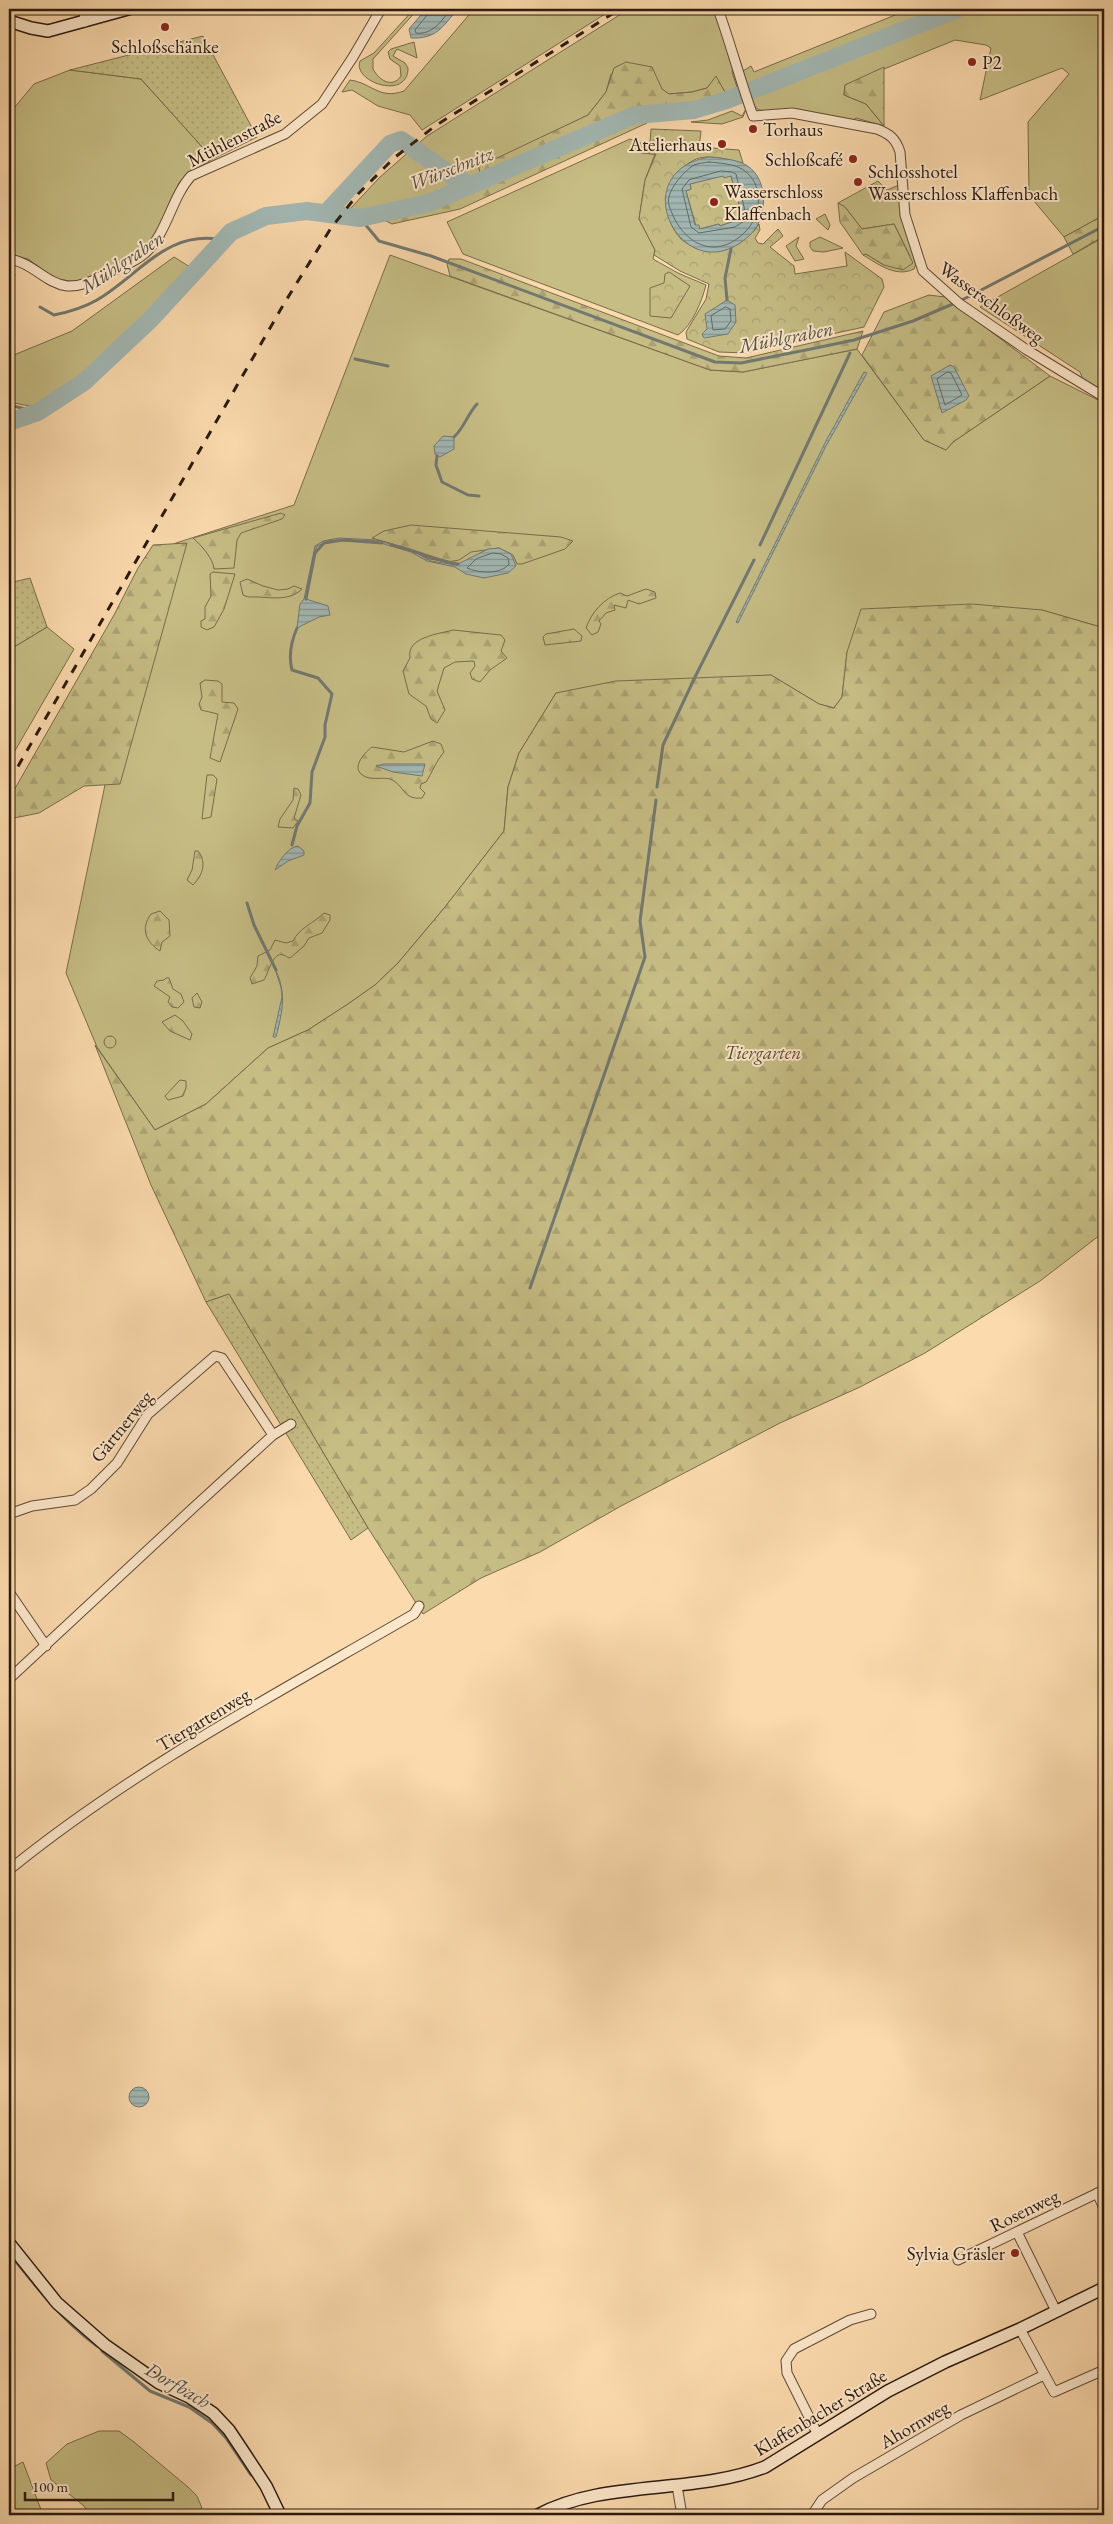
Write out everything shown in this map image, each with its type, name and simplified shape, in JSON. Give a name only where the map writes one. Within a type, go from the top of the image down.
[{"type":"street","points":[[84,9],[85,22]]},
{"type":"street","points":[[9,21],[48,31],[128,9]]},
{"type":"street","name":"Mühlenstraße","points":[[9,259],[23,262],[58,283],[78,286],[89,283],[144,254],[159,235],[181,187],[191,176],[285,134],[322,104],[354,57],[381,9]]},
{"type":"street","name":"Wasserschloßweg","points":[[718,9],[737,63],[738,77],[751,112],[792,114],[877,129],[888,134],[897,143],[900,152],[905,215],[923,271],[958,302],[1026,350],[1104,397]]},
{"type":"street","name":"Gärtnerweg","points":[[9,1514],[24,1508],[75,1500],[91,1489],[117,1463],[148,1414],[215,1356],[222,1358],[273,1436]]},
{"type":"street","points":[[9,1679],[273,1436],[291,1424]]},
{"type":"street","points":[[9,1592],[46,1646]]},
{"type":"street","name":"Tiergartenweg","points":[[9,1870],[40,1844],[180,1750],[414,1614],[419,1606]]},
{"type":"street","points":[[1101,2191],[1104,2208]]},
{"type":"street","name":"Rosenweg","points":[[958,2260],[1101,2191]]},
{"type":"street","points":[[1017,2232],[1056,2311]]},
{"type":"street","points":[[9,2243],[57,2303],[105,2345],[159,2383],[213,2413],[229,2430],[266,2486],[280,2515]]},
{"type":"street","name":"Klaffenbacher Straße","points":[[538,2515],[557,2505],[615,2493],[677,2486],[749,2473],[774,2462],[888,2391],[945,2362],[1020,2329],[1104,2288]]},
{"type":"street","points":[[818,2435],[787,2373],[786,2361],[794,2349],[850,2320],[871,2314]]},
{"type":"street","points":[[1020,2329],[1052,2389],[1058,2392],[1104,2370]]},
{"type":"street","name":"Ahornweg","points":[[812,2515],[822,2500],[853,2478],[961,2415],[1044,2375]]},
{"type":"street","points":[[677,2486],[682,2515]]},
{"type":"green space","points":[[414,9],[418,9],[373,59],[373,69],[379,77],[386,82],[394,82],[401,76],[400,66],[390,59],[388,52],[391,49],[414,42],[417,58],[397,49],[393,56],[405,63],[408,68],[406,78],[399,84],[391,86],[381,85],[364,76],[360,69],[360,61],[374,53]]},
{"type":"green space","points":[[474,9],[613,9],[422,130],[410,115],[378,106],[352,90],[342,92],[350,80],[388,94],[404,91]]},
{"type":"green space","points":[[629,9],[714,9],[734,64],[732,72],[738,90],[726,94],[716,77],[707,88],[692,92],[669,94],[662,90],[658,81],[611,74],[606,92],[588,115],[497,159],[482,158],[478,163],[481,178],[427,199],[371,208],[361,212],[350,209],[380,177],[427,136]]},
{"type":"green space","points":[[910,9],[1104,9],[1104,215],[1064,237],[1029,195],[1028,122],[1069,74],[1062,68],[980,100],[991,48],[986,45],[955,40],[845,85],[844,95],[866,104],[884,126],[856,118],[852,121],[759,110],[754,106],[741,76],[743,71],[751,66],[754,72]]},
{"type":"green space","points":[[203,36],[257,137],[213,159],[141,79],[70,70]]},
{"type":"green space","points":[[626,62],[652,67],[662,89],[669,94],[692,92],[707,88],[716,76],[726,94],[694,103],[634,112],[604,122],[481,178],[478,163],[482,158],[497,158],[588,115],[606,92],[614,68]]},
{"type":"green space","points":[[884,67],[884,126],[866,104],[844,95],[845,85]]},
{"type":"green space","points":[[70,70],[141,79],[213,159],[188,173],[179,183],[158,234],[143,253],[88,280],[74,282],[54,278],[28,259],[9,255],[9,114],[34,84]]},
{"type":"green space","points":[[746,109],[743,117],[722,124],[691,122],[708,120],[732,111],[742,116]]},
{"type":"green space","points":[[646,117],[647,123],[460,209],[392,224],[380,218],[403,212],[471,188],[515,171],[612,126]]},
{"type":"green space","points":[[651,129],[701,131],[699,147],[739,150],[743,163],[718,158],[700,158],[684,167],[676,176],[670,185],[667,207],[669,218],[681,239],[697,249],[754,231],[759,224],[760,230],[755,238],[758,243],[763,244],[778,229],[783,236],[770,247],[794,266],[795,274],[847,266],[845,252],[882,279],[884,287],[864,327],[745,353],[719,352],[687,339],[686,332],[706,299],[709,284],[680,271],[654,255],[655,250],[639,219],[645,180],[656,154],[649,154]]},
{"type":"green space","points":[[630,139],[641,143],[641,153],[655,154],[645,180],[639,219],[655,250],[653,259],[678,273],[706,285],[692,319],[688,326],[678,335],[463,254],[447,222]]},
{"type":"green space","points":[[723,175],[731,176],[743,218],[720,226],[719,224],[700,229],[696,226],[686,191],[691,189],[690,184]]},
{"type":"green space","points":[[878,181],[887,190],[899,185],[917,261],[914,269],[901,272],[894,271],[881,266],[863,255],[866,254],[884,265],[910,256],[894,224],[862,229],[845,207],[838,203]]},
{"type":"green space","points":[[838,203],[845,207],[862,229],[894,224],[913,263],[903,270],[884,265],[866,254],[863,255],[840,222]]},
{"type":"green space","points":[[825,214],[830,225],[828,230],[816,219]]},
{"type":"green space","points":[[1104,215],[1104,236],[1073,254],[1064,237]]},
{"type":"green space","points":[[799,237],[796,246],[804,259],[795,261],[786,246]]},
{"type":"green space","points":[[820,237],[843,248],[824,252],[813,251],[810,247],[810,242]]},
{"type":"green space","points":[[1104,237],[1104,395],[1084,382],[1080,372],[980,307]]},
{"type":"green space","points":[[390,255],[710,370],[743,372],[857,349],[924,440],[946,450],[953,442],[1050,376],[1104,403],[1104,628],[1042,610],[847,652],[842,697],[834,708],[819,704],[771,675],[556,693],[519,753],[508,787],[504,831],[445,907],[398,963],[375,985],[348,1004],[308,1030],[268,1048],[206,1104],[155,1130],[97,1047],[66,973],[112,751],[173,544],[294,505]]},
{"type":"green space","points":[[174,257],[190,267],[89,371],[35,407],[9,402],[9,357],[72,331]]},
{"type":"green space","points":[[449,259],[461,259],[719,356],[746,358],[863,331],[857,349],[743,372],[710,370],[450,276],[447,264]]},
{"type":"green space","points":[[669,272],[690,286],[671,318],[650,316],[650,288],[664,283],[665,274]]},
{"type":"green space","points":[[929,295],[945,297],[1050,376],[953,442],[946,450],[924,440],[862,355],[884,312]]},
{"type":"green space","points":[[281,513],[285,515],[282,519],[241,533],[237,540],[234,568],[214,569],[209,556],[193,538]]},
{"type":"green space","points":[[411,525],[561,537],[573,541],[565,549],[517,564],[513,555],[499,548],[471,552],[459,560],[447,562],[430,559],[393,544],[372,538],[384,531]]},
{"type":"green space","points":[[187,543],[120,784],[84,786],[39,813],[9,819],[9,799],[114,615],[138,568],[153,545]]},
{"type":"green space","points":[[213,572],[235,574],[224,609],[214,627],[207,630],[201,627],[201,621],[205,619],[205,607],[211,596],[210,574]]},
{"type":"green space","points":[[30,578],[47,627],[9,650],[9,583]]},
{"type":"green space","points":[[247,579],[278,590],[294,586],[302,589],[290,596],[284,597],[248,597],[243,595],[240,582]]},
{"type":"green space","points":[[646,589],[655,592],[656,598],[639,604],[628,600],[626,608],[614,605],[615,610],[606,613],[599,621],[601,624],[598,632],[592,635],[586,628],[591,617],[609,598],[620,593],[627,596]]},
{"type":"green space","name":"Tiergarten","points":[[972,604],[1042,610],[1104,628],[1104,1232],[1040,1281],[925,1353],[860,1387],[780,1423],[621,1506],[540,1552],[481,1578],[423,1614],[368,1528],[229,1294],[206,1302],[151,1185],[95,1045],[155,1130],[206,1104],[268,1048],[308,1030],[375,985],[398,963],[445,907],[504,831],[508,787],[519,753],[556,693],[616,681],[771,675],[819,704],[834,708],[842,697],[847,652],[861,609]]},
{"type":"green space","points":[[47,627],[74,649],[9,761],[9,650]]},
{"type":"green space","points":[[574,629],[582,636],[581,641],[545,645],[543,637],[546,634]]},
{"type":"green space","points":[[453,630],[501,635],[505,640],[501,651],[507,658],[490,670],[480,682],[472,679],[470,673],[475,666],[474,661],[455,662],[444,668],[437,691],[445,710],[437,723],[431,719],[426,706],[409,694],[403,671],[410,658],[410,651],[413,645],[432,635]]},
{"type":"green space","points":[[205,680],[218,681],[222,684],[222,702],[234,703],[238,709],[220,762],[210,758],[218,714],[201,710],[199,704],[202,697],[200,683]]},
{"type":"green space","points":[[433,741],[441,744],[444,752],[426,782],[421,784],[420,788],[425,793],[422,798],[411,797],[390,779],[369,778],[358,770],[359,762],[372,747],[404,752]]},
{"type":"green space","points":[[207,775],[213,775],[217,779],[211,817],[202,819]]},
{"type":"green space","points":[[294,788],[298,789],[301,795],[294,818],[298,821],[293,828],[278,827],[280,819],[293,800]]},
{"type":"green space","points":[[195,851],[198,851],[201,855],[203,868],[193,885],[187,880],[192,870]]},
{"type":"green space","points":[[160,911],[169,920],[170,936],[162,942],[160,951],[151,944],[145,930],[151,914]]},
{"type":"green space","points":[[324,913],[330,915],[330,920],[322,933],[309,938],[304,946],[290,958],[283,955],[276,956],[264,980],[252,984],[250,978],[257,966],[258,956],[270,950],[275,940],[286,943],[293,941],[303,929]]},
{"type":"green space","points":[[169,978],[173,989],[181,994],[184,1002],[178,1008],[172,1007],[168,1002],[170,997],[154,986],[157,981]]},
{"type":"green space","points":[[197,993],[202,1002],[200,1008],[194,1007],[192,998]]},
{"type":"green space","points":[[175,1015],[183,1021],[192,1034],[190,1040],[170,1031],[162,1022]]},
{"type":"green space","points":[[110,1036],[116,1042],[110,1048],[104,1042]]},
{"type":"green space","points":[[180,1080],[186,1081],[183,1096],[168,1100],[165,1096]]},
{"type":"green space","points":[[229,1294],[368,1528],[351,1540],[206,1302]]},
{"type":"green space","points":[[99,2431],[119,2431],[134,2442],[188,2487],[197,2496],[202,2508],[195,2515],[91,2515],[83,2505],[51,2480],[46,2463],[67,2444]]},
{"type":"green space","points":[[23,2462],[43,2515],[9,2515],[9,2469]]},
{"type":"water","points":[[426,9],[458,9],[438,31],[420,38],[411,38],[409,29]]},
{"type":"water","points":[[709,157],[742,163],[751,168],[761,186],[763,207],[757,226],[751,234],[727,250],[704,251],[685,242],[672,226],[666,205],[668,185],[682,168]],"holes":[[[723,176],[724,178],[731,176],[743,218],[720,226],[719,224],[700,229],[699,225],[695,225],[686,191],[691,189],[690,184]]]},
{"type":"water","points":[[727,300],[735,305],[736,322],[728,334],[704,338],[702,334],[707,329],[705,314]]},
{"type":"water","points":[[950,365],[954,367],[969,396],[966,400],[942,413],[931,376]]},
{"type":"water","points":[[864,372],[867,373],[826,446],[738,623],[736,622],[827,439]]},
{"type":"water","points":[[443,436],[454,437],[454,449],[440,457],[435,454],[434,446]]},
{"type":"water","points":[[339,538],[377,540],[413,551],[431,561],[456,565],[488,549],[499,548],[511,554],[516,566],[508,573],[484,578],[466,574],[455,567],[427,561],[411,552],[374,541],[329,541],[317,546],[306,599],[328,606],[330,615],[319,617],[297,628],[300,604],[304,599],[315,546],[323,541]]},
{"type":"water","points":[[384,764],[425,764],[422,776],[393,772],[376,766]]},
{"type":"water","points":[[298,846],[304,851],[304,855],[288,861],[275,870],[287,852]]},
{"type":"water","points":[[282,997],[280,1018],[276,1037],[273,1037]]},
{"type":"water","points":[[139,2087],[146,2090],[149,2097],[146,2104],[139,2107],[132,2104],[129,2097],[132,2090]]},
{"type":"pier","points":[[762,188],[763,195],[736,202],[734,195]]},
{"type":"waterway","name":"Würschnitz","points":[[9,422],[38,412],[84,382],[151,319],[231,232],[266,216],[307,211],[360,218],[429,203],[635,115],[694,110],[727,100],[958,9]]},
{"type":"waterway","points":[[326,213],[390,144],[401,140],[454,177],[471,185]]},
{"type":"waterway","name":"Mühlgraben","points":[[360,218],[379,241],[431,256],[715,362],[741,363],[854,340],[913,321],[962,300],[1104,226]]},
{"type":"waterway","name":"Mühlgraben","points":[[40,307],[54,315],[71,311],[97,300],[113,290],[155,256],[170,247],[186,241],[204,238],[224,240]]},
{"type":"waterway","points":[[727,300],[725,278],[731,249]]},
{"type":"waterway","name":"Mühlgraben","points":[[9,268],[14,275]]},
{"type":"waterway","points":[[760,545],[850,353]]},
{"type":"waterway","points":[[355,359],[388,366]]},
{"type":"waterway","points":[[454,437],[477,404]]},
{"type":"waterway","points":[[9,405],[38,412]]},
{"type":"waterway","points":[[437,456],[436,465],[442,482],[468,495],[479,496]]},
{"type":"waterway","points":[[306,599],[315,553],[324,543],[343,540],[382,543]]},
{"type":"waterway","points":[[391,545],[458,564]]},
{"type":"waterway","points":[[657,787],[663,745],[754,560]]},
{"type":"waterway","points":[[292,845],[297,826],[310,803],[312,772],[325,737],[325,725],[332,694],[318,678],[292,670],[291,649],[297,628]]},
{"type":"waterway","points":[[530,1288],[645,957],[640,921],[656,800]]},
{"type":"waterway","points":[[247,903],[254,925],[276,970]]},
{"type":"waterway","name":"Dorfbach","points":[[9,2253],[39,2291],[72,2325],[97,2346]]},
{"type":"waterway","name":"Dorfbach","points":[[102,2351],[150,2391],[189,2407],[212,2423],[226,2438],[251,2475]]},
{"type":"railway","points":[[9,782],[285,302],[331,228],[358,194],[394,158],[435,126],[620,9]]},
{"type":"place","name":"Schloßschänke","points":[[165,27]]},
{"type":"place","name":"P2","points":[[972,62]]},
{"type":"place","name":"Torhaus","points":[[753,129]]},
{"type":"place","name":"Atelierhaus","points":[[722,144]]},
{"type":"place","name":"Schloßcafé","points":[[853,159]]},
{"type":"place","name":"Schlosshotel Wasserschloss Klaffenbach","points":[[858,182]]},
{"type":"place","name":"Wasserschloss Klaffenbach","points":[[714,202]]},
{"type":"place","name":"Sylvia Gräsler","points":[[1015,2253]]}]
